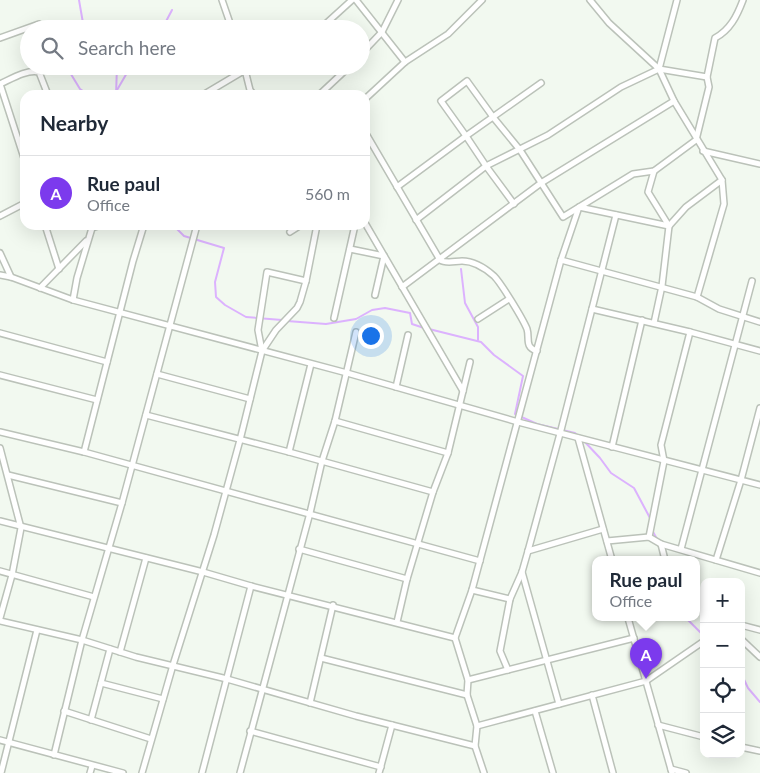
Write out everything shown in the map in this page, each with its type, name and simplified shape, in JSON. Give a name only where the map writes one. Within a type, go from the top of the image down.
[{"type":"street","points":[[222,0],[229,20]]},
{"type":"street","points":[[330,20],[352,0]]},
{"type":"street","points":[[356,0],[405,62]]},
{"type":"street","points":[[370,45],[382,32],[398,0]]},
{"type":"street","points":[[370,94],[405,62],[448,34],[481,0]]},
{"type":"street","points":[[590,0],[609,23],[659,70],[696,140],[722,180],[724,204],[698,297]]},
{"type":"street","points":[[659,70],[677,0]]},
{"type":"street","points":[[514,204],[441,101],[467,81],[520,150],[563,218],[633,174],[654,171],[696,140],[709,87],[707,77],[716,38],[724,34],[731,25],[743,0]]},
{"type":"street","points":[[0,38],[20,31]]},
{"type":"street","points":[[416,220],[486,166],[548,135],[621,87],[659,70],[707,77]]},
{"type":"street","points":[[20,146],[0,84],[22,75]]},
{"type":"street","points":[[40,75],[46,90]]},
{"type":"street","points":[[211,90],[233,75]]},
{"type":"street","points":[[246,75],[250,90]]},
{"type":"street","points":[[324,90],[340,75]]},
{"type":"street","points":[[397,187],[541,82]]},
{"type":"street","points":[[402,287],[541,183],[674,101]]},
{"type":"street","points":[[370,141],[440,260],[445,262],[461,261],[475,263],[494,276],[527,330],[528,344],[531,348],[537,350]]},
{"type":"street","points":[[703,151],[760,164]]},
{"type":"street","points":[[654,171],[648,192],[669,226]]},
{"type":"street","points":[[654,323],[662,286],[669,226],[686,208],[722,180]]},
{"type":"street","points":[[0,216],[20,206]]},
{"type":"street","points":[[579,207],[669,226]]},
{"type":"street","points":[[484,773],[475,746],[477,726],[467,695],[468,680],[455,638],[472,590],[561,260],[579,207]]},
{"type":"street","points":[[508,670],[500,650],[510,598],[522,572],[528,551],[616,215]]},
{"type":"street","points":[[47,230],[59,269]]},
{"type":"street","points":[[73,300],[91,230]]},
{"type":"street","points":[[84,452],[143,230]]},
{"type":"street","points":[[54,755],[82,640],[122,503],[196,230]]},
{"type":"street","points":[[142,773],[173,665],[203,572],[240,440],[262,351],[276,330],[297,308],[306,281],[316,230]]},
{"type":"street","points":[[334,318],[354,230]]},
{"type":"street","points":[[369,230],[463,391]]},
{"type":"street","points":[[40,288],[88,239]]},
{"type":"street","points":[[350,249],[384,256]]},
{"type":"street","points":[[0,253],[11,277]]},
{"type":"street","points":[[375,295],[384,256]]},
{"type":"street","points":[[561,260],[698,297],[719,309],[742,318],[760,322]]},
{"type":"street","points":[[262,351],[258,330],[267,272],[306,281]]},
{"type":"street","points":[[0,275],[11,277],[73,300],[347,373],[560,434],[760,485]]},
{"type":"street","points":[[681,549],[752,281]]},
{"type":"street","points":[[478,319],[509,299]]},
{"type":"street","points":[[592,309],[760,351]]},
{"type":"street","points":[[612,447],[642,320]]},
{"type":"street","points":[[240,773],[310,513],[322,460],[335,421],[356,332]]},
{"type":"street","points":[[649,537],[664,461],[662,444],[690,332]]},
{"type":"street","points":[[0,333],[107,362]]},
{"type":"street","points":[[396,387],[408,335]]},
{"type":"street","points":[[397,622],[407,579],[433,492],[448,453],[470,362]]},
{"type":"street","points":[[289,452],[311,364]]},
{"type":"street","points":[[156,374],[250,399]]},
{"type":"street","points":[[0,375],[97,400]]},
{"type":"street","points":[[716,560],[741,480],[760,408]]},
{"type":"street","points":[[146,414],[322,460],[433,492]]},
{"type":"street","points":[[335,421],[448,453]]},
{"type":"street","points":[[0,432],[84,452],[226,490],[418,542],[480,561]]},
{"type":"street","points":[[578,438],[611,556]]},
{"type":"street","points":[[0,448],[3,466],[8,475],[21,528],[12,574],[0,619],[82,640],[136,657],[227,679],[310,703],[475,746]]},
{"type":"street","points":[[8,475],[122,503]]},
{"type":"street","points":[[0,521],[21,528],[333,605],[455,638]]},
{"type":"street","points":[[528,551],[603,529]]},
{"type":"street","points":[[607,541],[649,537],[661,544],[760,573]]},
{"type":"street","points":[[661,544],[664,556]]},
{"type":"street","points":[[299,549],[407,579]]},
{"type":"street","points":[[120,652],[146,558]]},
{"type":"street","points":[[0,571],[94,596]]},
{"type":"street","points":[[522,572],[560,704]]},
{"type":"street","points":[[202,773],[251,586]]},
{"type":"street","points":[[472,590],[510,598]]},
{"type":"street","points":[[310,703],[333,605]]},
{"type":"street","points":[[629,621],[671,771],[686,773]]},
{"type":"street","points":[[745,626],[760,630]]},
{"type":"street","points":[[0,773],[37,630]]},
{"type":"street","points":[[468,680],[634,638]]},
{"type":"street","points":[[745,643],[760,657]]},
{"type":"street","points":[[477,726],[646,681],[700,644]]},
{"type":"street","points":[[91,720],[110,649]]},
{"type":"street","points":[[321,658],[467,695]]},
{"type":"street","points":[[101,683],[163,699]]},
{"type":"street","points":[[592,695],[613,773]]},
{"type":"street","points":[[64,711],[151,739]]},
{"type":"street","points":[[535,711],[553,773]]},
{"type":"street","points":[[379,773],[392,725]]},
{"type":"street","points":[[658,725],[700,736]]},
{"type":"street","points":[[250,731],[381,767]]},
{"type":"street","points":[[0,740],[123,773]]},
{"type":"street","points":[[745,748],[760,751]]},
{"type":"street","points":[[90,773],[92,766]]},
{"type":"waterway","points":[[79,0],[82,20]]},
{"type":"waterway","points":[[167,20],[172,10]]},
{"type":"waterway","points":[[71,75],[82,90]]},
{"type":"waterway","points":[[116,90],[117,75]]},
{"type":"waterway","points":[[117,90],[126,75]]},
{"type":"waterway","points":[[178,230],[184,236],[224,248],[215,282],[216,297],[225,305],[246,317],[282,320]]},
{"type":"waterway","points":[[461,269],[465,303],[478,327],[478,340]]},
{"type":"waterway","points":[[287,321],[326,324],[356,319],[372,310],[385,308],[410,313],[412,324],[424,328]]},
{"type":"waterway","points":[[429,329],[481,342],[494,355],[523,376],[515,414],[537,424],[577,435]]},
{"type":"waterway","points":[[583,440],[611,473],[634,488],[650,518]]},
{"type":"waterway","points":[[652,530],[657,539]]},
{"type":"waterway","points":[[689,621],[700,632]]},
{"type":"waterway","points":[[745,682],[760,702]]},
{"type":"place","name":"Rue paul","points":[[646,679]]}]
